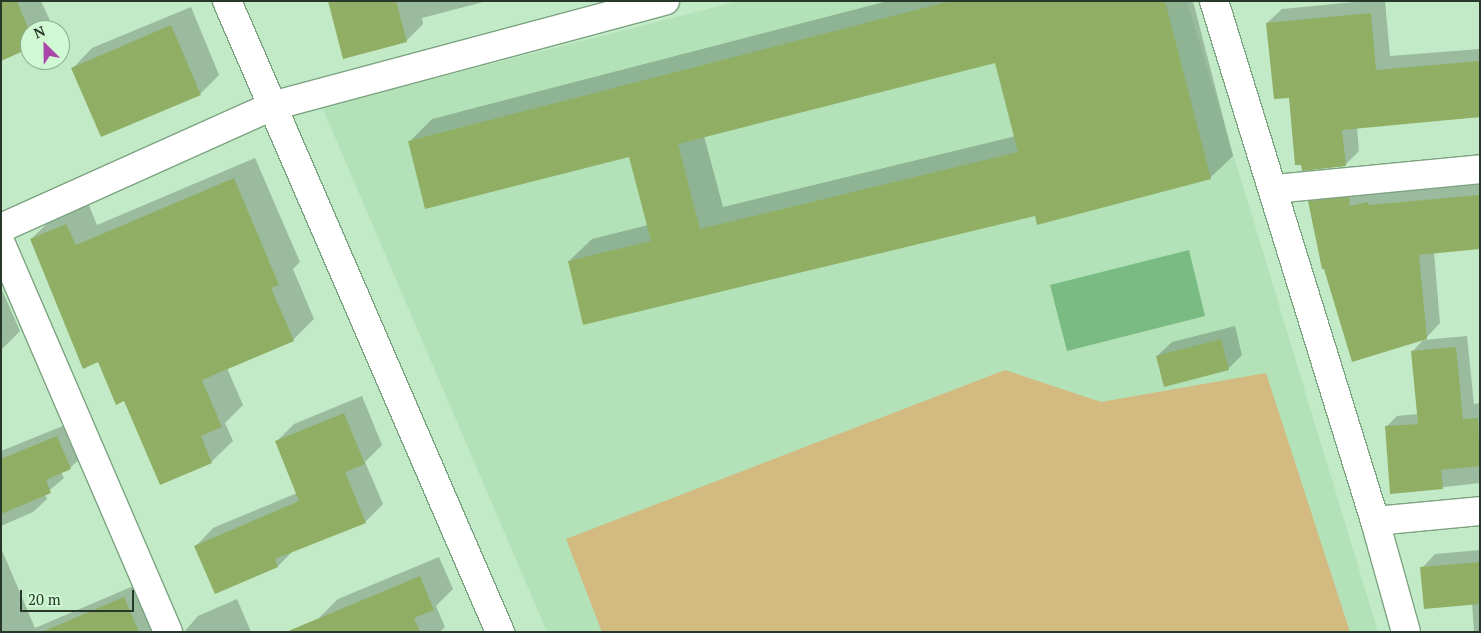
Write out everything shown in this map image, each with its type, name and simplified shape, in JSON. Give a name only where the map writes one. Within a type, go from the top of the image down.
[{"type":"street","points":[[227,1],[500,632]]},
{"type":"street","points":[[1,228],[272,106],[665,1]]},
{"type":"street","points":[[1214,1],[1274,189],[1375,520],[1406,632]]},
{"type":"street","points":[[1274,189],[1480,169]]},
{"type":"street","points":[[1,244],[168,632]]},
{"type":"street","points":[[1375,520],[1480,511]]},
{"type":"shaded area","points":[[739,1],[1187,1],[1378,632],[547,632],[322,107]]},
{"type":"shaded area","points":[[1189,250],[1205,316],[1067,351],[1050,285]]},
{"type":"shaded area","points":[[1005,370],[1101,402],[1266,373],[1350,632],[602,632],[566,539]]},
{"type":"building","points":[[1,1],[17,1],[25,20],[20,20],[20,52],[1,61]]},
{"type":"building","points":[[328,1],[396,1],[407,42],[343,59]]},
{"type":"building","points":[[951,1],[1165,1],[1211,179],[1037,225],[1035,216],[583,325],[568,261],[651,241],[629,157],[425,209],[408,141]],"holes":[[[995,63],[1018,152],[700,229],[678,144]]]},
{"type":"building","points":[[1371,13],[1376,70],[1480,61],[1480,117],[1342,130],[1346,166],[1302,171],[1301,165],[1295,165],[1289,98],[1274,99],[1266,23]]},
{"type":"building","points":[[171,25],[201,95],[101,137],[71,68]]},
{"type":"building","points":[[234,178],[279,285],[271,288],[294,341],[202,380],[222,427],[201,436],[212,463],[160,485],[124,401],[116,405],[98,362],[83,369],[30,239],[66,224],[76,245]]},
{"type":"building","points":[[1480,195],[1480,249],[1419,255],[1427,339],[1352,362],[1324,269],[1322,269],[1308,201],[1349,197],[1350,206],[1368,202],[1368,205]]},
{"type":"building","points":[[1221,339],[1229,370],[1164,387],[1156,356]]},
{"type":"building","points":[[1456,347],[1463,419],[1478,418],[1480,466],[1441,470],[1443,489],[1390,494],[1385,426],[1418,424],[1411,351]]},
{"type":"building","points":[[344,413],[365,464],[345,472],[366,523],[275,559],[278,567],[215,594],[194,546],[299,501],[275,441]]},
{"type":"building","points":[[57,436],[71,469],[46,480],[51,493],[1,514],[1,459]]},
{"type":"building","points":[[1480,562],[1480,604],[1424,609],[1420,567]]},
{"type":"building","points":[[420,576],[434,610],[414,618],[420,632],[286,632]]},
{"type":"building","points":[[124,597],[139,632],[42,632]]}]
